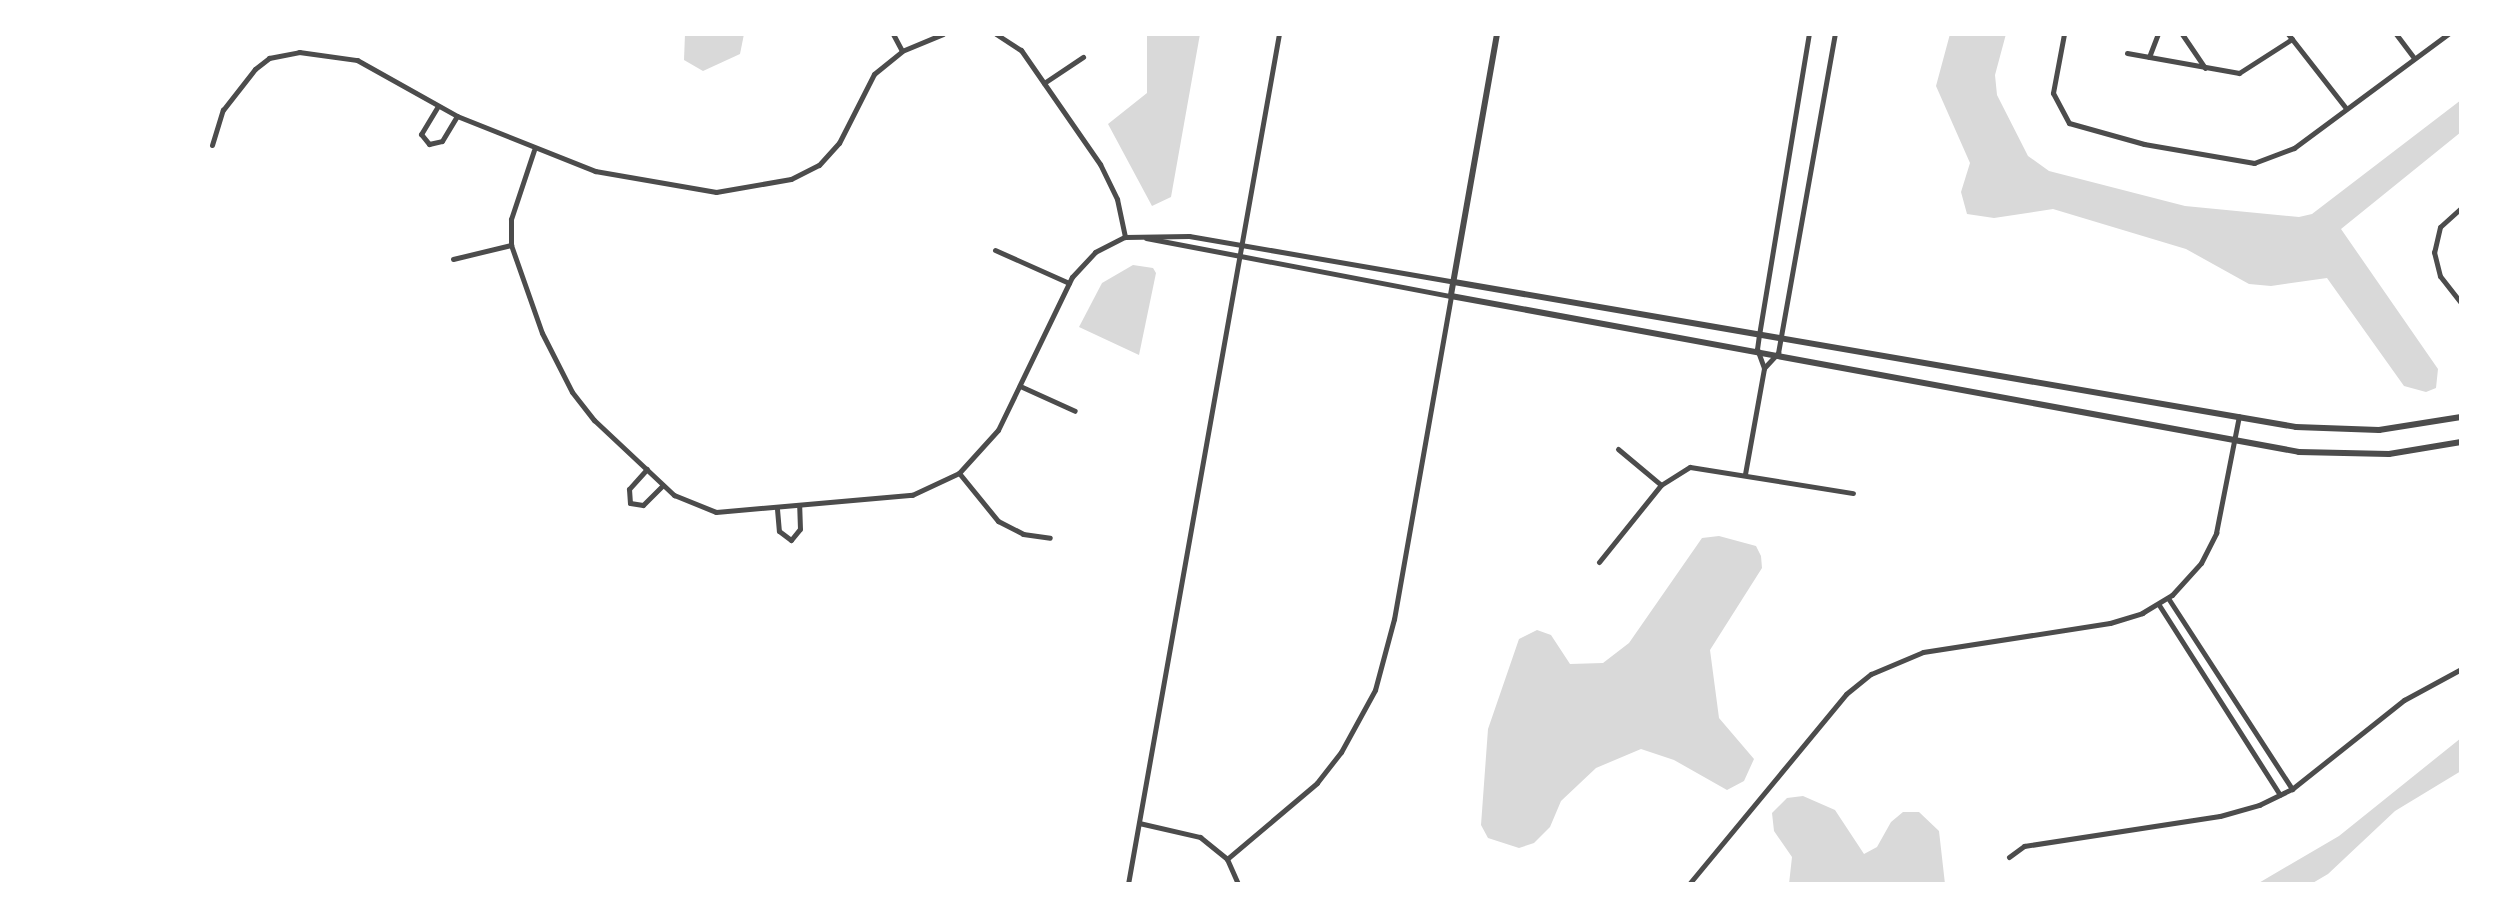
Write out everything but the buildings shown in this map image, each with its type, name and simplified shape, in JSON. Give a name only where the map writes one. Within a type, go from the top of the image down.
[{"type":"street","points":[[893,34],[902,51]]},
{"type":"street","points":[[212,145],[223,110],[255,69],[284,52],[357,60],[457,116],[534,150],[595,171],[702,193],[791,179],[829,156],[862,89],[902,51],[943,34]]},
{"type":"street","points":[[996,34],[1021,50],[1110,181],[1125,237]]},
{"type":"street","points":[[1128,884],[1279,34]]},
{"type":"street","points":[[1227,859],[1317,783],[1341,752],[1375,690],[1394,619],[1497,34]]},
{"type":"street","points":[[1745,474],[1764,368],[1757,349],[1759,335],[1809,34]]},
{"type":"street","points":[[1764,368],[1778,353],[1781,339],[1835,34]]},
{"type":"street","points":[[2064,34],[2056,59],[2056,105],[2069,123],[2092,131],[2254,163],[2282,156],[2448,34]]},
{"type":"street","points":[[2149,57],[2158,34]]},
{"type":"street","points":[[2182,34],[2205,69]]},
{"type":"street","points":[[2396,34],[2414,58]]},
{"type":"street","points":[[2127,53],[2205,69],[2247,70],[2290,36],[2345,107]]},
{"type":"street","points":[[1044,83],[1083,57]]},
{"type":"street","points":[[438,106],[421,134],[429,144],[442,141],[457,116]]},
{"type":"street","points":[[534,150],[511,219],[511,245],[542,333],[572,392],[674,495],[716,512],[912,495],[959,473],[998,430],[1069,283],[1095,252],[1125,237],[1142,236],[1181,235],[1781,339],[1914,357],[2239,416],[2354,431],[2461,417]]},
{"type":"street","points":[[2461,208],[2440,227],[2434,252],[2440,276],[2461,303]]},
{"type":"street","points":[[1142,236],[1239,259],[1757,349],[2235,441],[2330,455],[2389,454],[2461,442]]},
{"type":"street","points":[[453,259],[511,245]]},
{"type":"street","points":[[995,250],[1069,283]]},
{"type":"street","points":[[1020,386],[1075,411]]},
{"type":"street","points":[[1689,884],[1827,715],[1871,674],[1923,652],[2110,623],[2159,605],[2168,598],[2194,573],[2212,544],[2239,416]]},
{"type":"street","points":[[1618,449],[1661,485]]},
{"type":"street","points":[[1599,562],[1661,485],[1690,467],[1853,493]]},
{"type":"street","points":[[647,469],[629,489],[630,503],[643,505],[663,485]]},
{"type":"street","points":[[959,473],[998,521],[1023,534],[1050,538]]},
{"type":"street","points":[[777,509],[781,536],[791,540],[800,529],[799,506]]},
{"type":"street","points":[[2168,598],[2292,789]]},
{"type":"street","points":[[2159,605],[2280,795]]},
{"type":"street","points":[[2009,857],[2024,846],[2233,813],[2280,795],[2292,789],[2378,717],[2461,669]]},
{"type":"street","points":[[1139,823],[1193,834],[1227,859],[1238,884]]},
{"type":"shaded area","points":[[685,34],[744,34],[740,54],[703,71],[684,60]]},
{"type":"shaded area","points":[[1147,34],[1200,34],[1171,197],[1152,206],[1108,124],[1147,93]]},
{"type":"shaded area","points":[[1950,34],[2006,34],[1995,75],[1997,95],[2028,156],[2049,171],[2185,206],[2299,217],[2312,214],[2461,100],[2461,132],[2341,229],[2438,369],[2436,388],[2426,392],[2404,386],[2327,278],[2271,286],[2249,284],[2186,249],[2053,209],[1994,218],[1967,214],[1961,192],[1970,163],[1936,86]]},
{"type":"shaded area","points":[[1133,265],[1153,268],[1156,273],[1139,355],[1079,327],[1102,283]]},
{"type":"shaded area","points":[[1719,536],[1756,546],[1761,556],[1762,568],[1710,650],[1719,718],[1754,759],[1744,781],[1727,790],[1674,760],[1641,749],[1596,768],[1561,801],[1550,827],[1534,843],[1519,848],[1488,838],[1481,825],[1488,729],[1519,639],[1537,630],[1551,635],[1570,664],[1603,663],[1629,643],[1702,538]]},
{"type":"shaded area","points":[[2461,738],[2461,771],[2395,811],[2328,874],[2311,884],[2257,884],[2339,836]]},
{"type":"shaded area","points":[[1803,796],[1835,810],[1864,854],[1877,847],[1891,822],[1903,812],[1919,812],[1939,831],[1945,884],[1789,884],[1792,857],[1774,831],[1772,813],[1787,798]]}]
